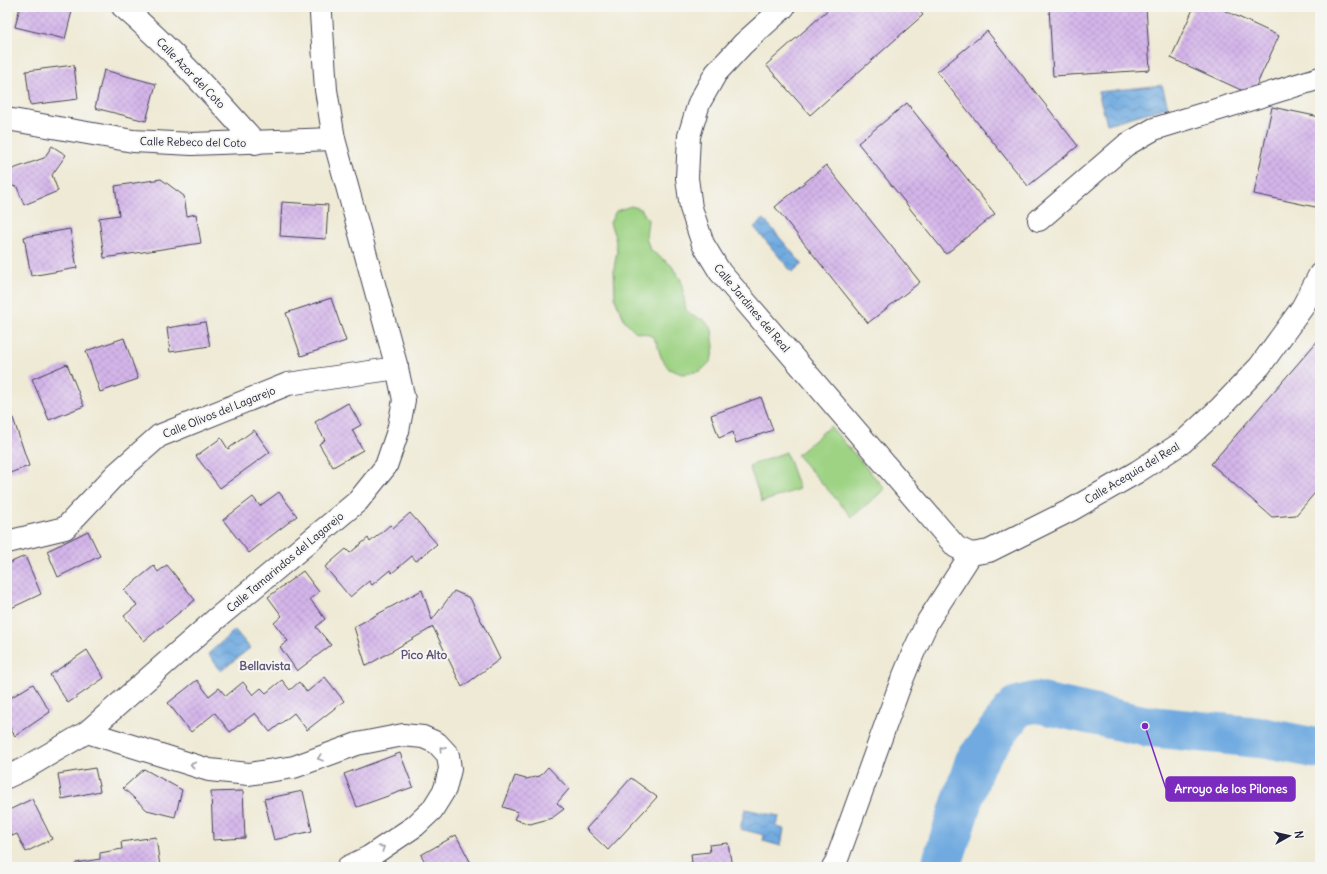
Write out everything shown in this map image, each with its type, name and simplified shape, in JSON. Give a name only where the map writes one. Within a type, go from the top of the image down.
[{"type":"street","name":"Calle Azor del Coto","points":[[123,7],[145,26],[206,87],[256,143]]},
{"type":"street","name":"Calle Tamarindos del Lagarejo","points":[[7,778],[24,770],[87,732],[216,619],[358,501],[386,466],[398,431],[404,400],[397,368],[334,139],[326,90],[321,7]]},
{"type":"street","name":"Calle Jardines del Real","points":[[784,7],[743,44],[716,73],[699,103],[689,136],[687,178],[691,208],[703,244],[720,272],[956,547],[971,554]]},
{"type":"street","points":[[1039,220],[1126,145],[1154,129],[1320,78]]},
{"type":"street","name":"Calle Rebeco del Coto","points":[[7,119],[133,141],[192,144],[256,143],[334,139]]},
{"type":"street","name":"Calle Acequia del Real","points":[[971,554],[989,551],[1071,510],[1137,472],[1183,442],[1220,408],[1260,366],[1302,308],[1320,274]]},
{"type":"street","name":"Calle Olivos del Lagarejo","points":[[7,542],[65,528],[116,474],[159,436],[288,384],[397,368]]},
{"type":"street","points":[[833,867],[914,651],[928,622],[971,554]]},
{"type":"street","points":[[87,732],[209,770],[249,774],[294,766],[357,744],[403,735],[423,737],[437,743],[448,755],[450,769],[445,789],[432,810],[415,826],[369,857],[348,867]]},
{"type":"green space","points":[[631,206],[641,209],[648,220],[646,238],[650,250],[671,265],[681,280],[686,310],[691,315],[704,320],[712,330],[714,347],[711,361],[701,371],[682,374],[669,369],[661,357],[653,337],[636,332],[625,321],[615,299],[614,268],[617,251],[615,237],[610,223],[616,211]]},
{"type":"green space","points":[[830,426],[885,489],[852,517],[797,455]]},
{"type":"green space","points":[[786,452],[799,489],[762,502],[749,466]]},
{"type":"water","points":[[1162,85],[1168,107],[1107,124],[1098,92]]},
{"type":"water","points":[[764,219],[802,264],[792,272],[754,227]]},
{"type":"water","points":[[235,630],[250,648],[221,671],[208,654]]},
{"type":"water","points":[[745,809],[779,816],[777,827],[784,829],[781,846],[763,841],[764,835],[740,829]]},
{"type":"building","points":[[20,7],[73,7],[65,39],[15,27]]},
{"type":"building","points":[[831,7],[916,7],[923,15],[810,115],[766,65]]},
{"type":"building","points":[[1049,7],[1146,7],[1150,70],[1053,76]]},
{"type":"building","points":[[1194,7],[1217,7],[1279,36],[1252,95],[1171,58]]},
{"type":"building","points":[[987,31],[1078,146],[1028,186],[937,72]]},
{"type":"building","points":[[74,65],[78,99],[30,105],[26,71]]},
{"type":"building","points":[[104,70],[156,84],[146,121],[95,108]]},
{"type":"building","points":[[907,103],[995,214],[946,254],[858,143]]},
{"type":"building","points":[[1272,107],[1320,117],[1320,208],[1254,194]]},
{"type":"building","points":[[52,146],[66,155],[52,175],[58,191],[24,205],[17,187],[7,185],[7,169],[10,170],[44,158]]},
{"type":"building","points":[[826,165],[920,282],[868,323],[775,207]]},
{"type":"building","points":[[161,179],[184,196],[187,216],[196,214],[201,243],[104,258],[99,218],[119,215],[115,186]]},
{"type":"building","points":[[282,202],[328,205],[326,239],[280,236]]},
{"type":"building","points":[[70,229],[77,268],[31,276],[24,237]]},
{"type":"building","points":[[331,298],[346,341],[301,356],[286,313]]},
{"type":"building","points":[[205,322],[210,346],[170,352],[167,328]]},
{"type":"building","points":[[124,338],[138,379],[100,392],[86,351]]},
{"type":"building","points":[[1320,338],[1320,487],[1296,515],[1272,517],[1211,464]]},
{"type":"building","points":[[67,364],[84,406],[49,420],[32,379]]},
{"type":"building","points":[[761,397],[773,430],[736,443],[733,432],[719,438],[711,415]]},
{"type":"building","points":[[348,403],[361,425],[352,430],[363,450],[333,467],[319,444],[325,440],[315,422]]},
{"type":"building","points":[[11,412],[29,466],[7,474],[7,414]]},
{"type":"building","points":[[254,430],[270,452],[220,488],[196,456],[221,438],[228,449]]},
{"type":"building","points":[[279,492],[297,516],[249,553],[223,520],[253,497],[260,506]]},
{"type":"building","points":[[410,513],[437,544],[416,561],[412,556],[392,573],[390,570],[372,585],[369,581],[350,597],[325,567],[346,549],[350,553],[368,538],[370,542],[390,525],[393,528]]},
{"type":"building","points":[[88,531],[100,556],[58,577],[47,551]]},
{"type":"building","points":[[25,556],[41,594],[7,610],[7,564]]},
{"type":"building","points":[[167,565],[195,600],[144,641],[124,616],[137,605],[124,590],[154,566],[158,572]]},
{"type":"building","points":[[303,571],[319,592],[310,599],[325,619],[316,627],[331,645],[297,671],[280,647],[288,641],[274,623],[282,616],[268,597]]},
{"type":"building","points":[[422,590],[432,620],[454,591],[470,598],[500,659],[462,687],[433,627],[366,666],[354,627]]},
{"type":"building","points":[[87,650],[104,678],[68,703],[50,675]]},
{"type":"building","points":[[325,677],[344,701],[307,730],[294,713],[270,732],[255,713],[230,732],[215,713],[191,732],[168,703],[197,680],[209,696],[219,688],[226,696],[243,682],[253,695],[261,688],[266,693],[282,680],[290,690],[299,682],[307,692]]},
{"type":"building","points":[[33,684],[50,712],[15,736],[7,723],[7,700]]},
{"type":"building","points":[[400,753],[413,787],[357,807],[344,774]]},
{"type":"building","points":[[548,767],[569,789],[557,803],[564,809],[552,818],[530,824],[514,819],[518,812],[503,807],[515,776],[526,779],[540,776]]},
{"type":"building","points":[[95,768],[100,791],[62,799],[58,774]]},
{"type":"building","points":[[144,769],[182,790],[175,817],[147,810],[123,788]]},
{"type":"building","points":[[631,778],[657,797],[608,850],[586,829]]},
{"type":"building","points":[[243,791],[245,838],[213,840],[211,792]]},
{"type":"building","points":[[303,791],[312,831],[274,840],[264,799]]},
{"type":"building","points":[[32,799],[52,839],[26,852],[17,834],[12,836],[7,827],[7,811]]},
{"type":"building","points":[[456,835],[473,867],[428,867],[421,855]]},
{"type":"building","points":[[156,837],[160,867],[77,867],[76,863],[100,859],[100,853],[122,849],[121,842]]},
{"type":"building","points":[[728,843],[732,867],[672,867],[671,865],[692,863],[691,854],[710,852],[709,845]]},
{"type":"waterway","points":[[943,867],[943,860],[975,762],[1016,707],[1035,702],[1145,726],[1264,738],[1320,749]]},
{"type":"place","name":"Arroyo de los Pilones","points":[[1145,726]]},
{"type":"district","name":"Pico Alto","points":[[424,654]]},
{"type":"district","name":"Bellavista","points":[[265,665]]}]
